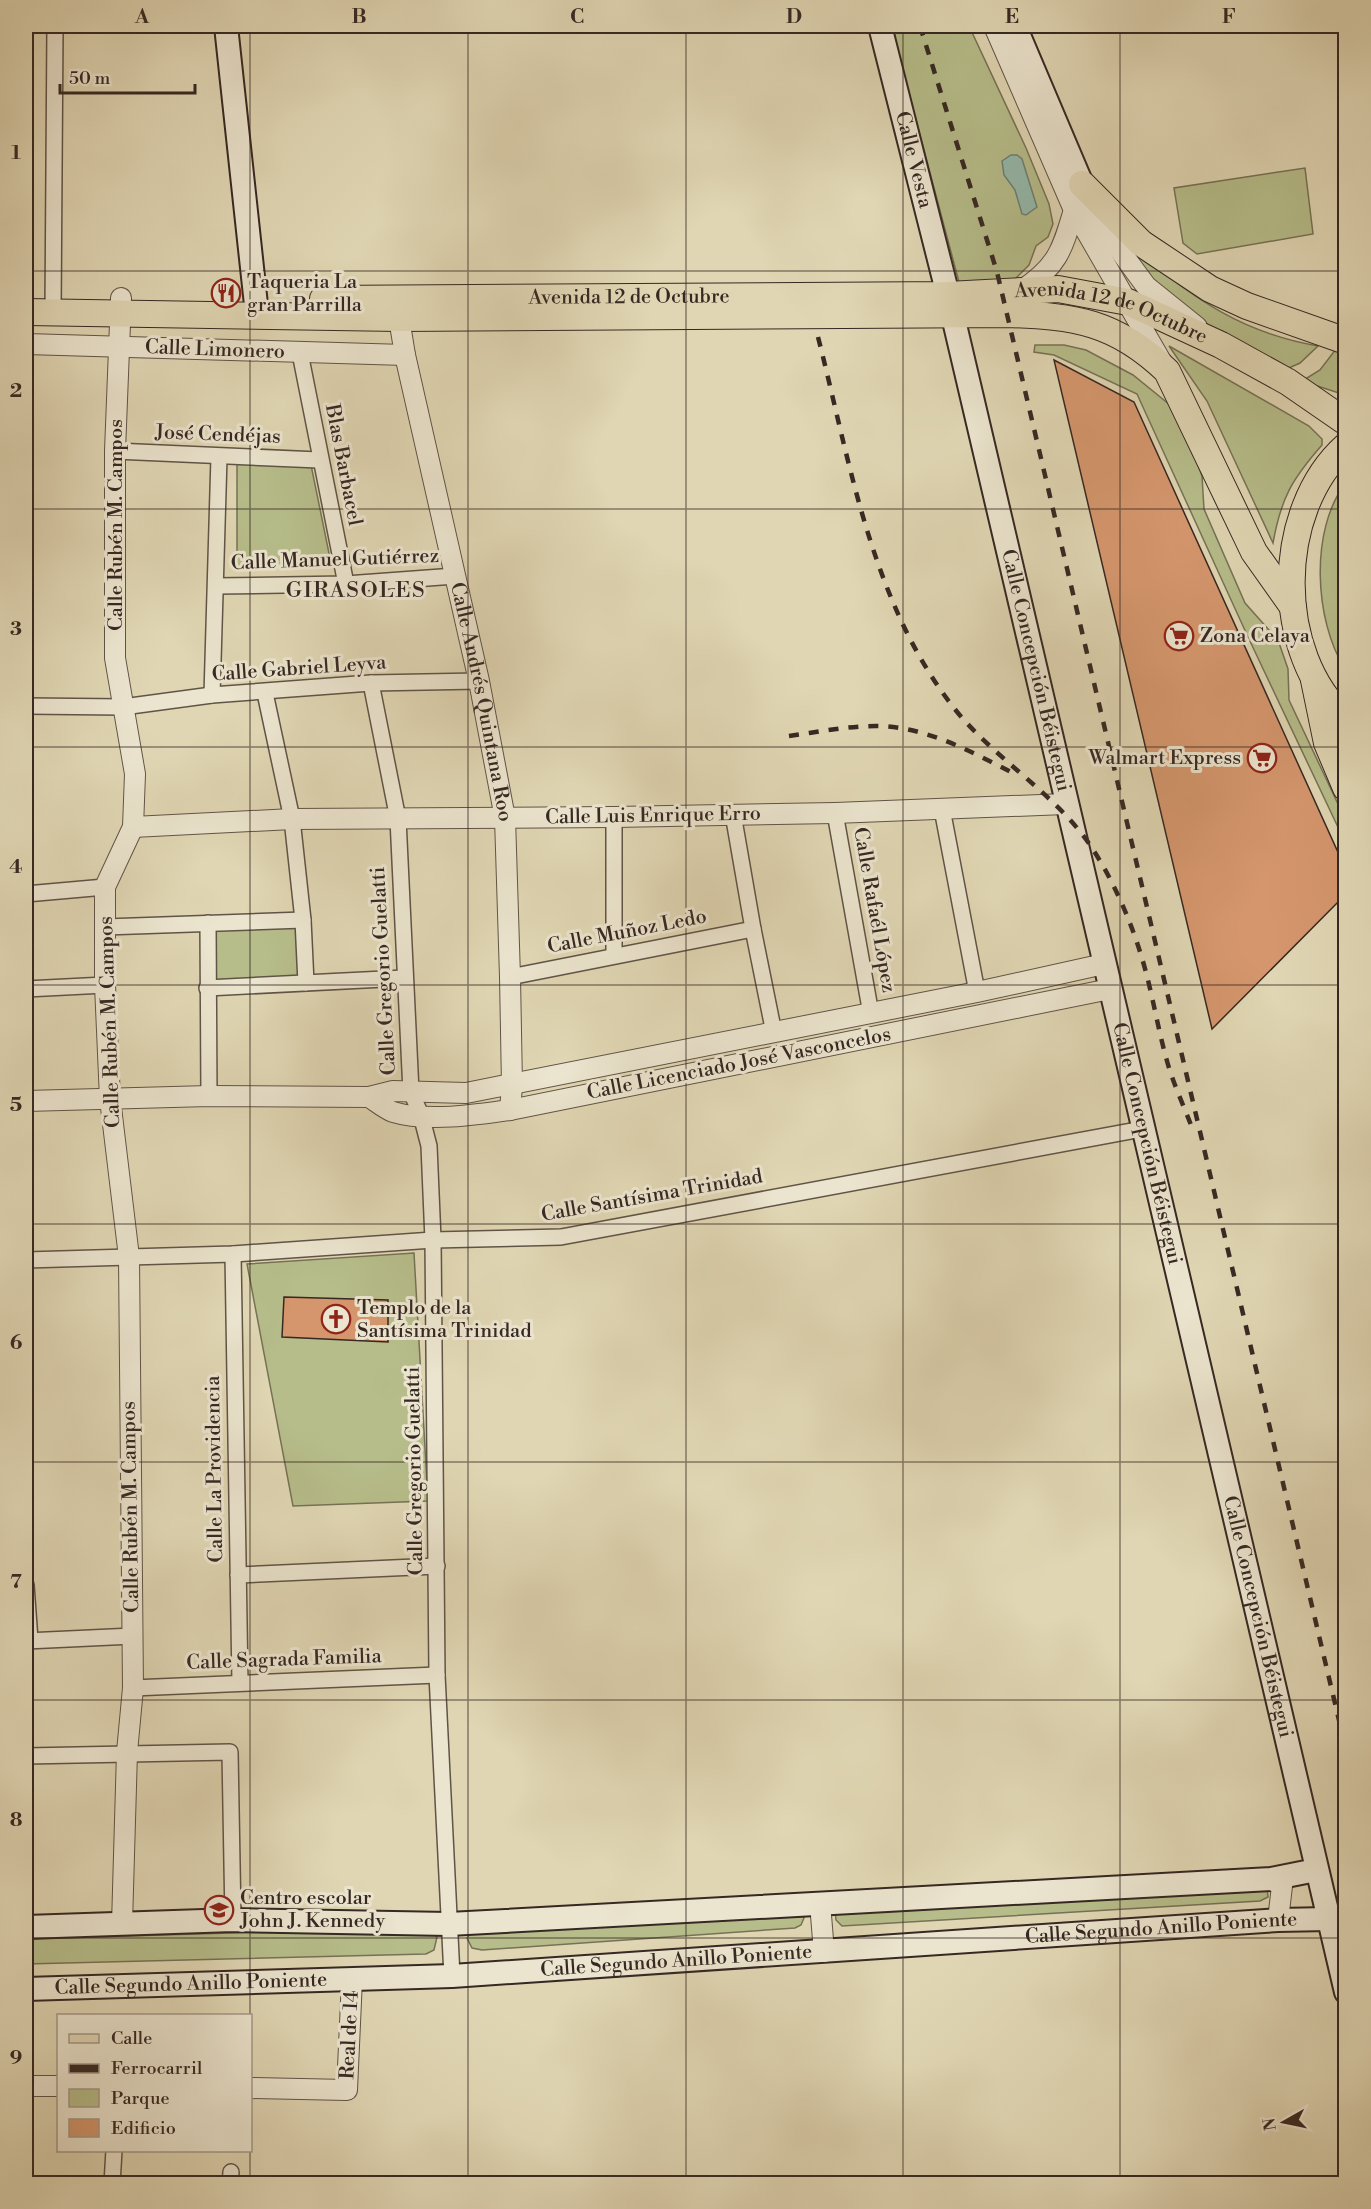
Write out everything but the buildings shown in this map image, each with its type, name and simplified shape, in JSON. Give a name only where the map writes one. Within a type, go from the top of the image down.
[{"type":"main road","points":[[226,26],[256,307]]},
{"type":"main road","name":"Calle Vesta","points":[[880,26],[950,305]]},
{"type":"main road","points":[[1015,26],[1082,184],[1141,243],[1210,289],[1247,306],[1346,341]]},
{"type":"main road","name":"Avenida 12 de Octubre","points":[[26,312],[53,305],[398,308],[950,305],[1022,290],[1058,289],[1128,302],[1221,345],[1288,382],[1346,422]]},
{"type":"main road","name":"Avenida 12 de Octubre","points":[[26,297],[53,305]]},
{"type":"main road","name":"Avenida 12 de Octubre","points":[[950,305],[986,315],[1039,315],[1086,321],[1147,352],[1167,371]]},
{"type":"main road","name":"Calle Concepción Béistegui","points":[[950,305],[1065,804],[1346,1992]]},
{"type":"main road","points":[[1167,371],[1254,552],[1293,607]]},
{"type":"main road","points":[[1346,446],[1330,460],[1312,487],[1298,526],[1292,565],[1293,607],[1303,653],[1314,680],[1327,744],[1346,788]]},
{"type":"main road","points":[[1314,680],[1331,706],[1346,719]]},
{"type":"main road","points":[[26,1927],[233,1920],[449,1924],[1271,1879],[1316,1870]]},
{"type":"main road","name":"Calle Segundo Anillo Poniente","points":[[26,1989],[452,1976],[1278,1920],[1328,1919]]},
{"type":"street","points":[[53,305],[55,26]]},
{"type":"street","points":[[994,26],[1074,210],[1167,371]]},
{"type":"street","points":[[1082,184],[1104,229],[1146,286],[1221,345]]},
{"type":"street","points":[[1022,290],[1045,275],[1062,248],[1074,210]]},
{"type":"street","name":"Calle Rubén M. Campos","points":[[120,306],[116,451],[115,658],[135,774],[133,826],[105,887],[105,985],[110,1100],[129,1257],[133,1688],[127,1752],[122,1924]]},
{"type":"street","name":"Calle Andrés Quintana Roo","points":[[398,308],[405,355],[479,681],[505,818],[512,1086],[510,1110]]},
{"type":"street","points":[[961,351],[968,330],[986,315]]},
{"type":"street","name":"Calle Limonero","points":[[26,344],[405,355]]},
{"type":"street","name":"Blas Barbacel","points":[[300,353],[319,460],[346,584]]},
{"type":"street","name":"José Cendéjas","points":[[116,451],[319,460]]},
{"type":"street","points":[[212,695],[219,457]]},
{"type":"street","name":"Calle Manuel Gutiérrez","points":[[216,586],[346,584],[455,576]]},
{"type":"street","name":"Calle Gabriel Leyva","points":[[26,706],[123,707],[212,695],[265,693],[371,683],[479,681]]},
{"type":"street","name":"Calle Gregorio Guelatti","points":[[371,683],[398,819],[411,1092],[421,1115],[429,1146],[433,1240],[437,1675],[452,1976]]},
{"type":"street","points":[[265,693],[292,819],[303,920],[306,982]]},
{"type":"street","name":"Calle Luis Enrique Erro","points":[[133,826],[292,819],[835,813],[1065,804]]},
{"type":"street","points":[[942,809],[977,992]]},
{"type":"street","name":"Calle Rafaél López","points":[[835,813],[871,1014]]},
{"type":"street","points":[[734,814],[753,929],[774,1033]]},
{"type":"street","points":[[614,817],[614,955]]},
{"type":"street","points":[[26,894],[105,887]]},
{"type":"street","points":[[105,927],[303,920]]},
{"type":"street","points":[[208,923],[209,1096]]},
{"type":"street","name":"Calle Muñoz Ledo","points":[[510,977],[753,929]]},
{"type":"street","name":"Calle Licenciado José Vasconcelos","points":[[26,1101],[209,1096],[369,1097],[393,1091],[466,1093],[512,1086],[871,1014],[1104,964]]},
{"type":"street","points":[[207,988],[404,978]]},
{"type":"street","points":[[26,989],[105,985]]},
{"type":"street","name":"Calle Licenciado José Vasconcelos","points":[[369,1097],[393,1112],[469,1116],[510,1110],[1110,989]]},
{"type":"street","name":"Calle Santísima Trinidad","points":[[26,1260],[233,1254],[433,1240],[561,1237],[1142,1129]]},
{"type":"street","name":"Calle La Providencia","points":[[233,1254],[240,1683]]},
{"type":"street","points":[[238,1575],[437,1566]]},
{"type":"street","points":[[26,1585],[28,1641],[133,1636]]},
{"type":"street","name":"Calle Sagrada Familia","points":[[133,1688],[437,1675]]},
{"type":"street","points":[[26,1756],[127,1752],[230,1752],[233,1920]]},
{"type":"street","points":[[1271,1879],[1282,1886],[1278,1920]]},
{"type":"street","points":[[820,1904],[824,1952]]},
{"type":"street","name":"Real de 14","points":[[252,2088],[347,2090],[352,1979]]},
{"type":"street","points":[[26,2086],[57,2086]]},
{"type":"street","points":[[112,2184],[114,2152]]},
{"type":"green space","points":[[891,26],[969,26],[1026,148],[1049,204],[1053,224],[1048,237],[1036,246],[1029,265],[1015,279],[959,282]]},
{"type":"green space","points":[[1305,168],[1313,234],[1197,254],[1183,243],[1174,188]]},
{"type":"green space","points":[[1136,251],[1199,299],[1221,312],[1266,332],[1318,346],[1300,363],[1280,372],[1219,334],[1180,305],[1146,271],[1132,252]]},
{"type":"green space","points":[[1035,345],[1064,345],[1086,350],[1133,375],[1170,405],[1192,449],[1202,476],[1204,509],[1245,603],[1278,640],[1288,669],[1289,700],[1338,804],[1345,812],[1345,842],[1137,394],[1054,355],[1034,352]]},
{"type":"green space","points":[[1169,346],[1309,426],[1322,439],[1322,445],[1289,490],[1280,513],[1273,543],[1207,401]]},
{"type":"green space","points":[[1336,349],[1345,350],[1345,395],[1302,381],[1320,370]]},
{"type":"green space","points":[[237,464],[311,465],[331,563],[237,568]]},
{"type":"green space","points":[[1345,484],[1345,669],[1327,626],[1320,575],[1321,550],[1326,525],[1334,503]]},
{"type":"green space","points":[[301,924],[303,976],[209,982],[214,927]]},
{"type":"green space","points":[[414,1253],[428,1501],[293,1506],[247,1264]]},
{"type":"green space","points":[[1267,1887],[1268,1897],[1260,1901],[842,1926],[836,1920],[835,1911]]},
{"type":"green space","points":[[802,1911],[804,1918],[801,1925],[795,1928],[482,1950],[472,1948],[467,1938],[472,1931]]},
{"type":"green space","points":[[429,1927],[437,1937],[434,1950],[426,1954],[26,1964],[26,1939]]},
{"type":"shaded area","points":[[1011,155],[1017,155],[1022,159],[1037,207],[1026,215],[1022,214],[1015,190],[1004,175],[1002,161]]},
{"type":"railway","points":[[920,26],[997,272],[1346,1750]]},
{"type":"railway","points":[[818,337],[868,534],[904,628],[929,672],[958,713],[991,747],[1062,812],[1078,829],[1100,860],[1137,941],[1169,1069],[1191,1125]]},
{"type":"railway","points":[[789,736],[854,727],[894,727],[946,741],[1011,772]]},
{"type":"place","name":"Taqueria La gran Parrilla","points":[[226,293]]},
{"type":"place","name":"Zona Celaya","points":[[1179,636]]},
{"type":"place","name":"Walmart Express","points":[[1262,758]]},
{"type":"place","name":"Templo de la Santísima Trinidad","points":[[336,1319]]},
{"type":"place","name":"Centro escolar John J. Kennedy","points":[[219,1910]]},
{"type":"district","name":"GIRASOLES","points":[[356,590]]}]
